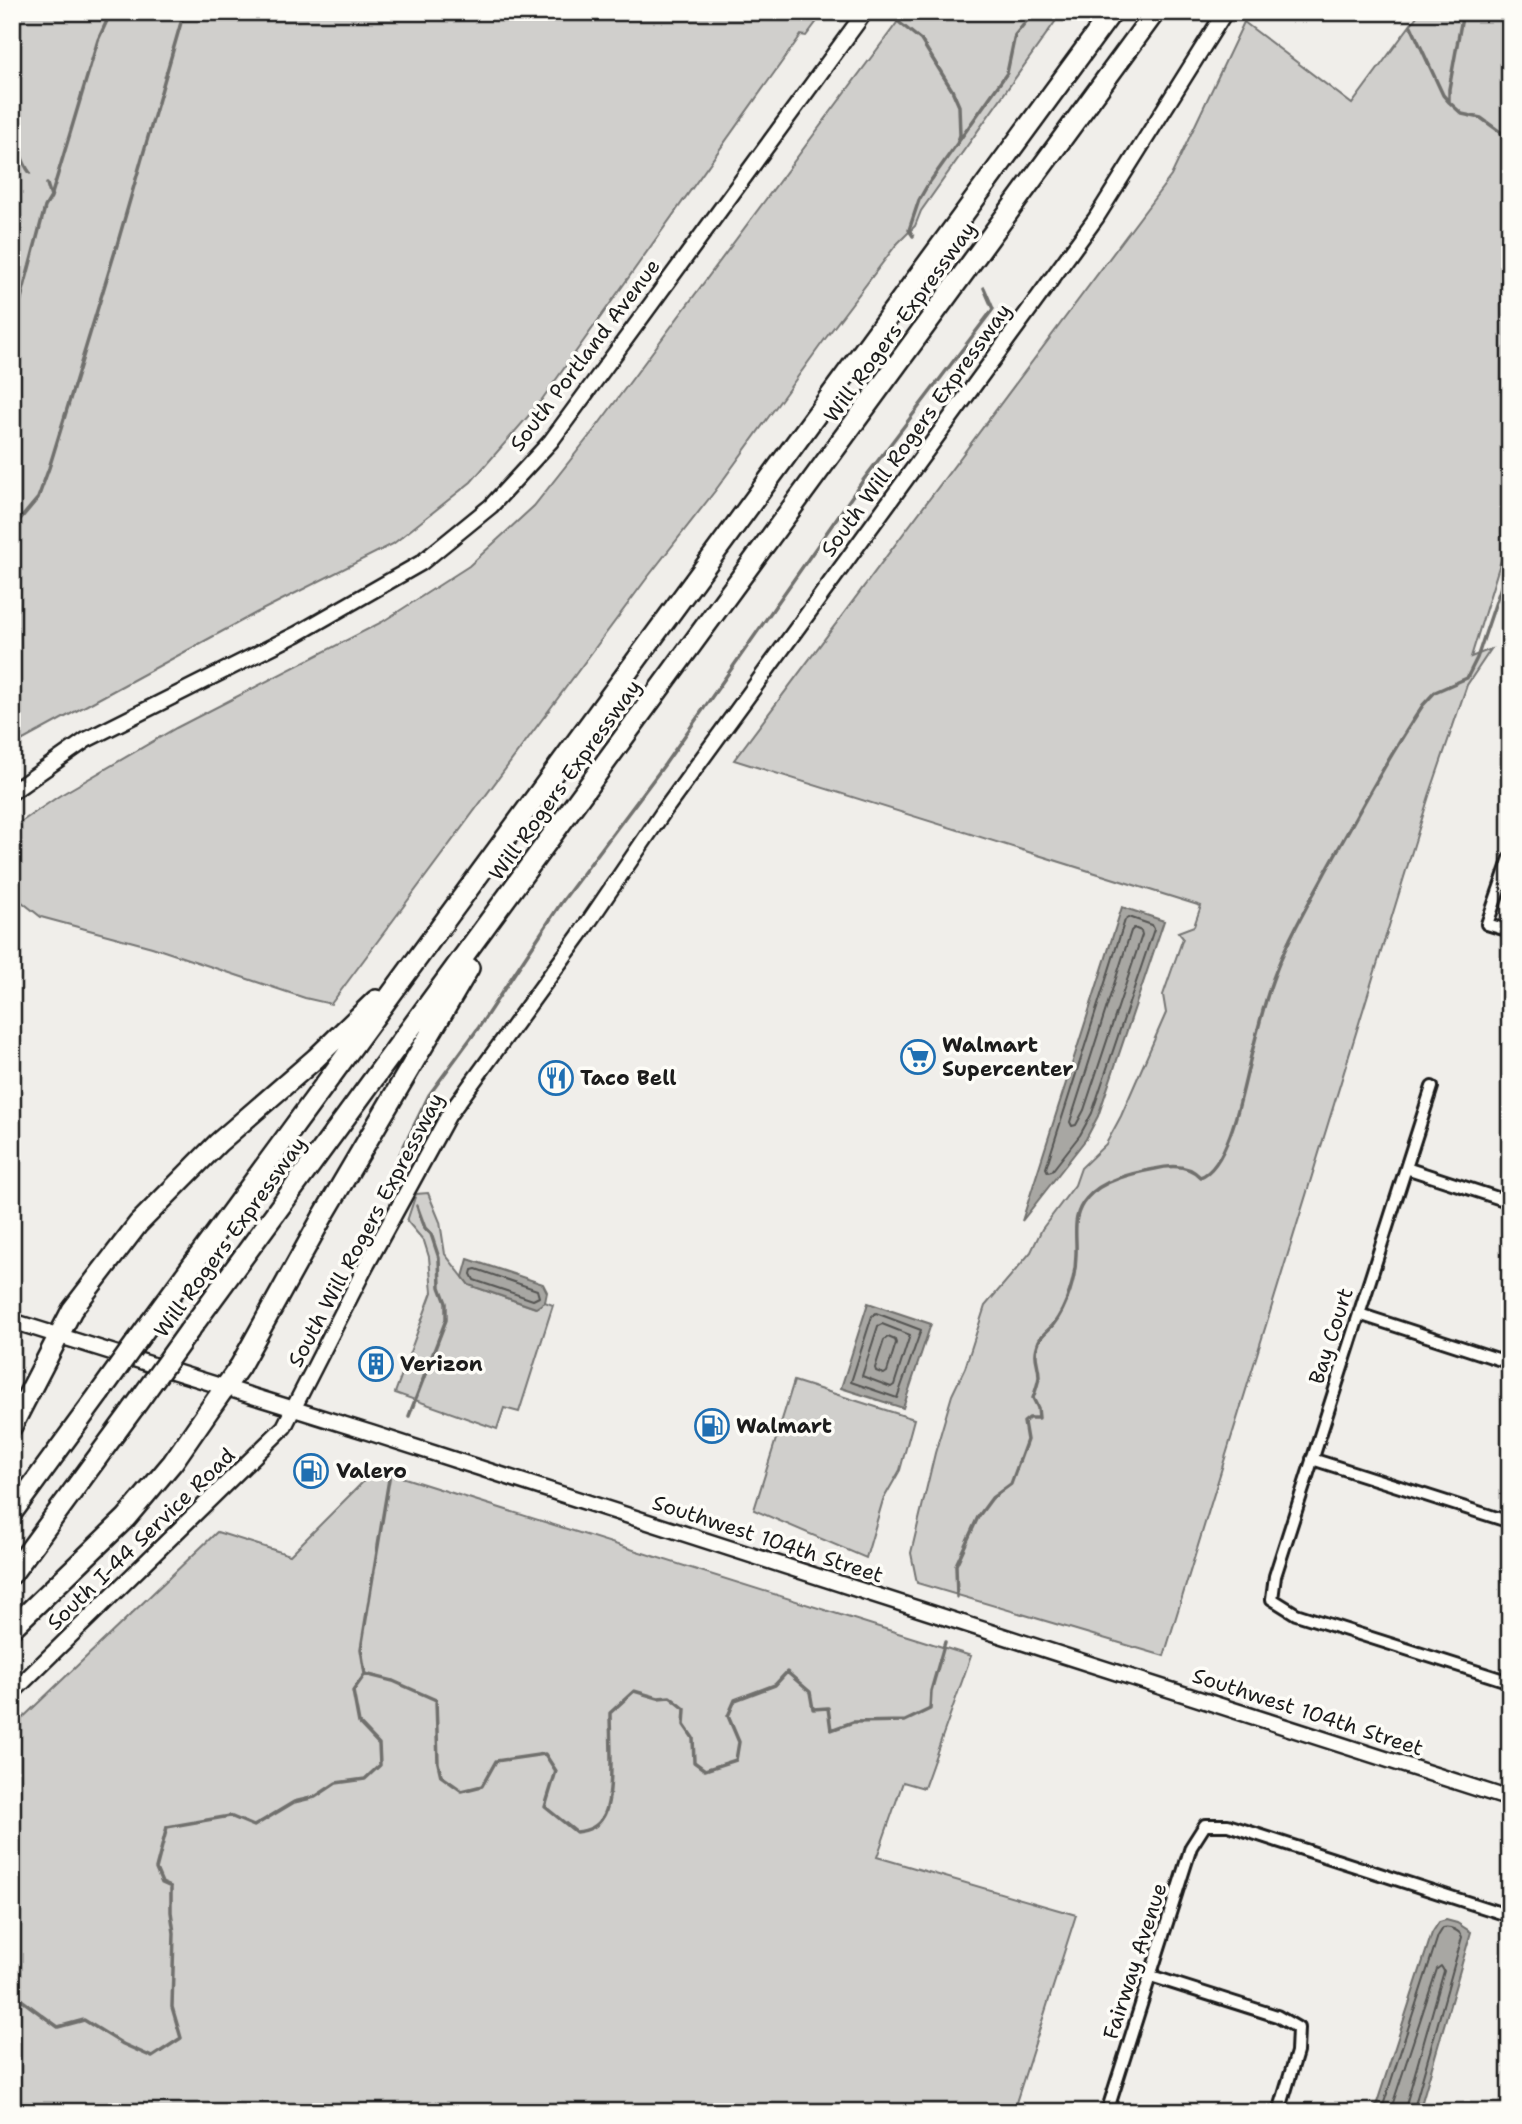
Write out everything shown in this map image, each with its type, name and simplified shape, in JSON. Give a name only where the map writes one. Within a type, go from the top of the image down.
[{"type":"highway","name":"Will Rogers Expressway","points":[[12,1513],[1112,12]]},
{"type":"highway","name":"Will Rogers Expressway","points":[[12,1574],[1155,12]]},
{"type":"highway","points":[[12,1628],[126,1518],[173,1462],[240,1366],[329,1205],[517,884]]},
{"type":"highway","points":[[12,1426],[72,1310],[159,1200],[218,1143],[316,1058],[414,964]]},
{"type":"main road","name":"South Portland Avenue","points":[[12,792],[86,740],[298,634],[421,563],[491,506],[551,441],[865,12]]},
{"type":"main road","name":"South Will Rogers Expressway","points":[[293,1409],[364,1270],[448,1116],[1096,218],[1225,12]]},
{"type":"main road","name":"Southwest 104th Street","points":[[12,1321],[1510,1799]]},
{"type":"main road","name":"South I-44 Service Road","points":[[12,1693],[219,1493],[284,1427],[293,1409]]},
{"type":"street","points":[[1510,858],[1486,924],[1510,931]]},
{"type":"street","name":"Bay Court","points":[[1432,1087],[1275,1576],[1272,1599],[1296,1614],[1510,1682]]},
{"type":"street","points":[[1406,1168],[1510,1202]]},
{"type":"street","points":[[1359,1314],[1510,1363]]},
{"type":"street","points":[[1312,1459],[1510,1522]]},
{"type":"street","name":"Fairway Avenue","points":[[1107,2112],[1191,1847],[1205,1825],[1228,1825],[1510,1916]]},
{"type":"street","points":[[1151,1976],[1277,2016],[1298,2028],[1297,2052],[1279,2112]]},
{"type":"shaded area","points":[[12,12],[824,12],[806,36],[801,35],[538,405],[471,482],[393,544],[256,613],[12,746]]},
{"type":"shaded area","points":[[905,12],[1062,12],[921,211],[915,226],[896,245],[825,339],[715,491],[647,578],[331,1004],[305,998],[152,947],[41,917],[12,894],[12,828],[59,796],[176,728],[382,622],[469,566],[534,506],[598,425]]},
{"type":"shaded area","points":[[1420,12],[1510,12],[1510,531],[1471,657],[1491,649],[1467,685],[1429,796],[1164,1656],[917,1583],[911,1553],[952,1395],[965,1368],[985,1306],[1031,1252],[1042,1229],[1075,1185],[1081,1168],[1106,1144],[1166,1013],[1163,995],[1183,938],[1178,932],[1194,926],[1201,906],[734,760],[1171,176],[1244,22],[1352,104]]},
{"type":"shaded area","points":[[428,1193],[440,1222],[445,1254],[469,1285],[535,1308],[545,1302],[553,1305],[519,1412],[504,1408],[497,1429],[395,1393],[432,1292],[429,1257],[424,1241],[407,1221],[416,1194]]},
{"type":"shaded area","points":[[794,1381],[914,1419],[900,1470],[883,1500],[866,1558],[754,1510]]},
{"type":"shaded area","points":[[376,1469],[971,1656],[924,1788],[903,1782],[877,1857],[1076,1915],[1013,2112],[12,2112],[12,1728],[217,1532],[290,1555]]},
{"type":"water","points":[[1122,907],[1164,921],[1098,1116],[1086,1139],[1022,1221]]},
{"type":"water","points":[[468,1259],[543,1284],[547,1292],[545,1302],[536,1308],[469,1285],[463,1277]]},
{"type":"water","points":[[868,1303],[931,1324],[903,1408],[841,1388]]},
{"type":"water","points":[[1446,1920],[1471,1932],[1419,2112],[1374,2112],[1432,1933],[1439,1922]]},
{"type":"waterway","points":[[51,197],[98,40],[111,12]]},
{"type":"waterway","points":[[12,529],[38,498],[49,468],[184,12]]},
{"type":"waterway","points":[[913,236],[909,230],[919,200],[1007,73],[1015,35],[1034,12]]},
{"type":"waterway","points":[[1463,12],[1449,102],[1462,114],[1481,118],[1510,139]]},
{"type":"waterway","points":[[895,19],[921,40],[952,90],[959,106],[960,135],[957,144]]},
{"type":"waterway","points":[[1411,26],[1443,95],[1449,102]]},
{"type":"waterway","points":[[12,134],[30,173]]},
{"type":"waterway","points":[[12,333],[45,207],[51,197],[47,184]]},
{"type":"waterway","points":[[398,1158],[429,1095],[479,1027],[561,903],[665,764],[864,479],[993,309],[984,288]]},
{"type":"waterway","points":[[957,1597],[956,1565],[978,1517],[992,1498],[1011,1484],[1027,1440],[1024,1422],[1029,1418],[1039,1418],[1033,1398],[1039,1377],[1037,1347],[1042,1336],[1058,1318],[1070,1291],[1076,1263],[1076,1225],[1082,1205],[1093,1192],[1118,1178],[1173,1167],[1191,1170],[1200,1177],[1211,1170],[1220,1157],[1235,1120],[1269,990],[1293,932],[1397,745],[1423,705],[1435,692],[1467,678],[1477,658],[1510,560]]},
{"type":"waterway","points":[[409,1416],[446,1320],[446,1303],[440,1287],[439,1258],[417,1206]]},
{"type":"waterway","points":[[12,2006],[16,1996],[58,2027],[84,2020],[123,2044],[152,2057],[181,2038],[172,2007],[174,1933],[171,1887],[162,1883],[156,1869],[167,1827],[230,1816],[254,1826],[294,1802],[315,1797],[336,1783],[365,1779],[380,1765],[379,1744],[359,1723],[353,1691],[365,1674],[361,1649],[391,1467]]},
{"type":"waterway","points":[[365,1674],[393,1681],[436,1700],[438,1763],[441,1776],[462,1791],[482,1786],[496,1761],[545,1754],[556,1771],[545,1807],[576,1832],[595,1826],[601,1821],[607,1808],[611,1752],[610,1713],[634,1691],[658,1698],[670,1697],[685,1709],[684,1725],[693,1738],[694,1762],[705,1770],[736,1760],[739,1742],[728,1716],[735,1700],[775,1685],[787,1672],[810,1692],[813,1709],[828,1708],[831,1730],[853,1722],[905,1721],[930,1709],[931,1691],[945,1642]]},
{"type":"place","name":"Walmart Supercenter","points":[[918,1057]]},
{"type":"place","name":"Taco Bell","points":[[556,1078]]},
{"type":"place","name":"Verizon","points":[[376,1364]]},
{"type":"place","name":"Walmart","points":[[712,1426]]},
{"type":"place","name":"Valero","points":[[311,1471]]}]
